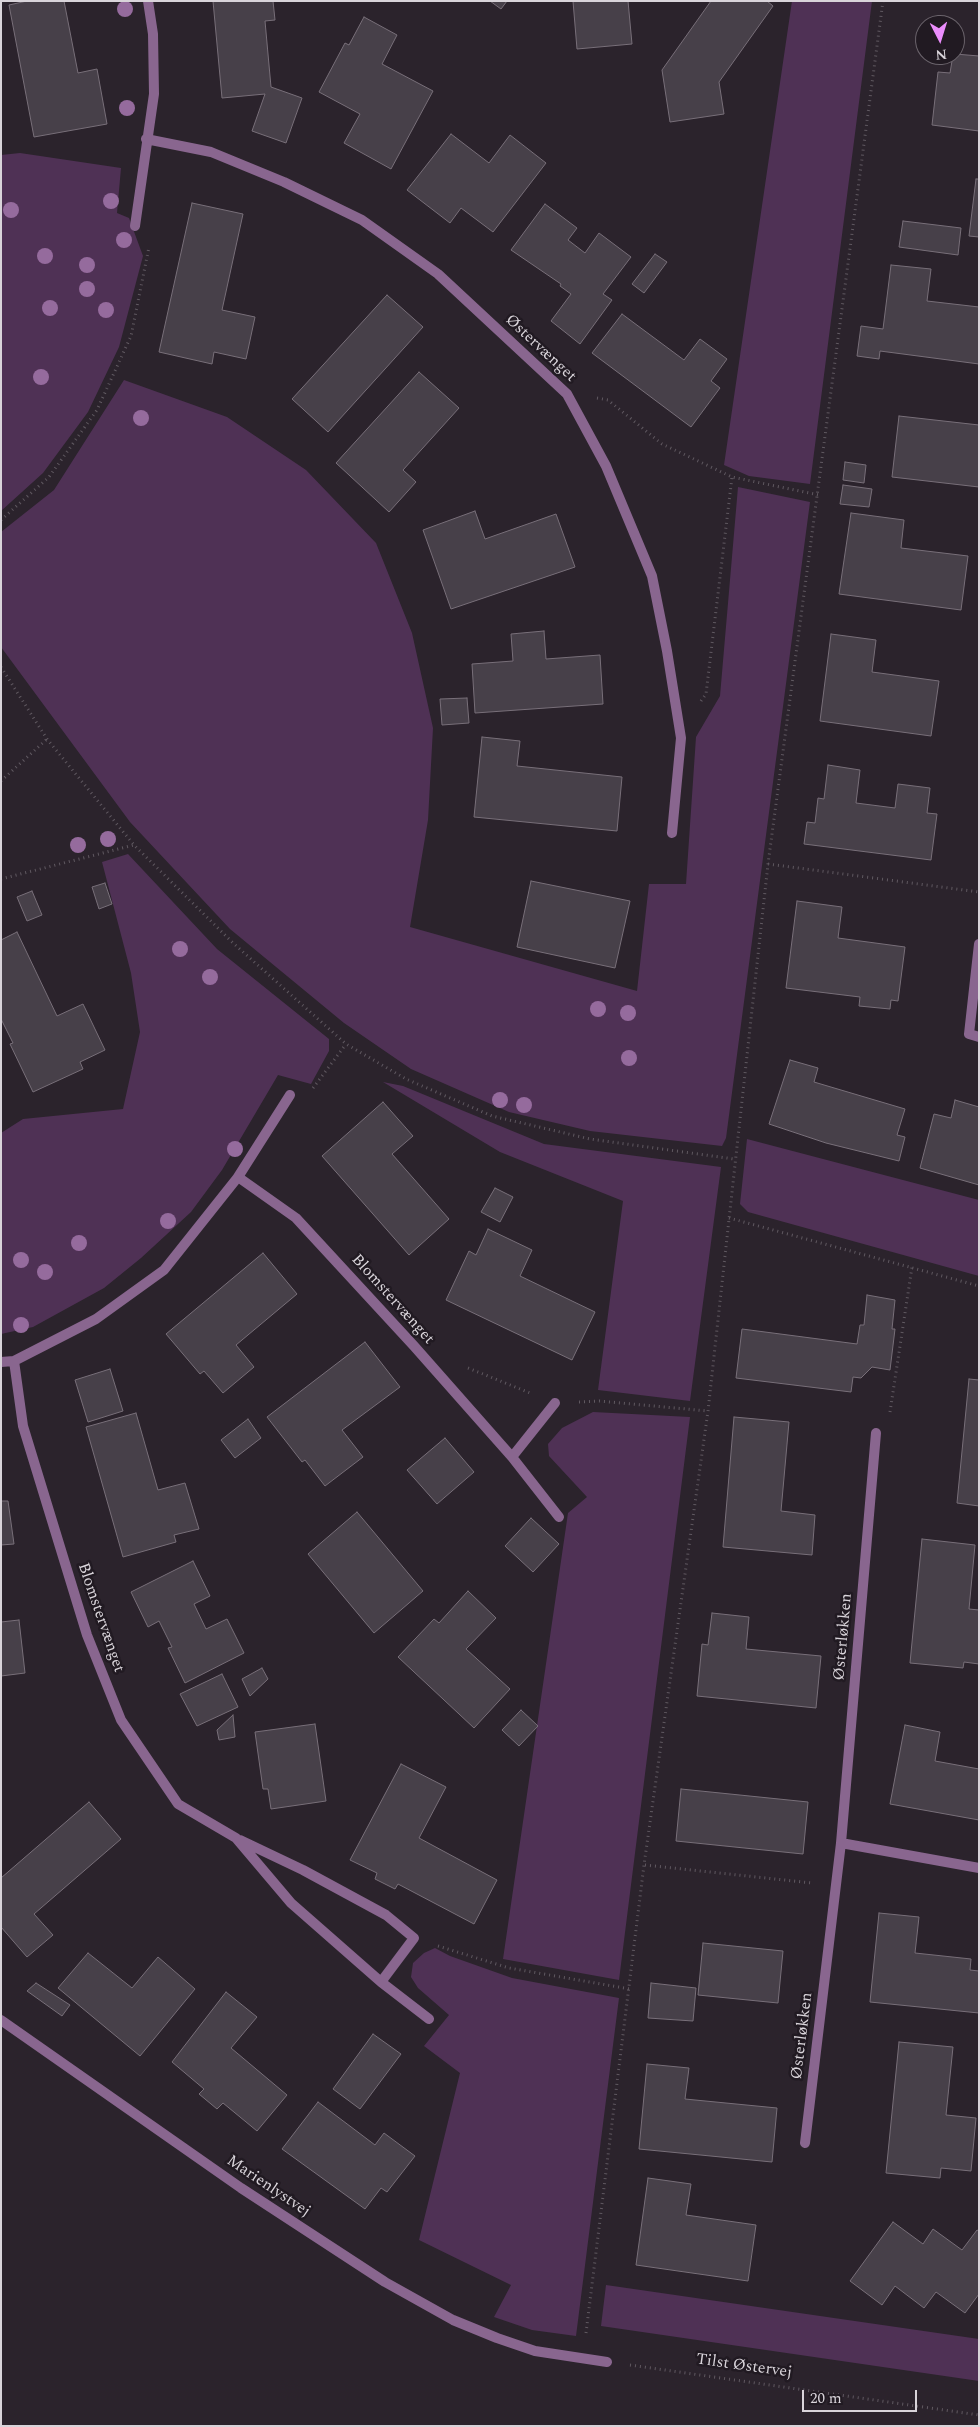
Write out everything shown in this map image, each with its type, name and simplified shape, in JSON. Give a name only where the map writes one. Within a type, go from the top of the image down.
[{"type":"street","points":[[135,226],[146,139],[154,94],[153,34],[148,1]]},
{"type":"street","name":"Østervænget","points":[[146,139],[211,152],[284,182],[362,220],[438,274],[567,394],[606,466],[652,576],[668,651],[682,738],[672,833]]},
{"type":"street","points":[[979,944],[969,1034],[979,1037]]},
{"type":"street","points":[[1,1362],[14,1361],[96,1318],[164,1270],[238,1177],[290,1095]]},
{"type":"street","name":"Blomstervænget","points":[[238,1177],[296,1218],[414,1346],[512,1457],[559,1517]]},
{"type":"street","name":"Blomstervænget","points":[[14,1361],[23,1426],[87,1635],[121,1720],[178,1804],[236,1838],[303,1870],[386,1915],[414,1938]]},
{"type":"street","points":[[512,1457],[555,1404]]},
{"type":"street","name":"Østerløkken","points":[[806,2143],[841,1843],[876,1433]]},
{"type":"street","name":"Blomstervænget","points":[[236,1838],[291,1903],[381,1982],[429,2020]]},
{"type":"street","points":[[841,1843],[979,1868]]},
{"type":"street","points":[[381,1982],[414,1938]]},
{"type":"street","name":"Marienlystvej","points":[[1,2020],[241,2188],[384,2282],[453,2320],[535,2351],[583,2358]]},
{"type":"street","points":[[583,2358],[607,2362]]},
{"type":"path","points":[[583,2358],[644,1865],[708,1411],[734,1159],[768,864],[819,494],[883,1]]},
{"type":"path","points":[[1,520],[49,477],[101,402],[131,336],[149,247],[135,226]]},
{"type":"path","points":[[567,394],[608,400],[662,444],[732,477],[819,494]]},
{"type":"path","points":[[682,738],[706,694],[732,477]]},
{"type":"path","points":[[1,667],[47,739],[134,845],[233,943],[346,1044],[406,1079],[492,1116],[590,1140],[734,1159]]},
{"type":"path","points":[[1,781],[47,739]]},
{"type":"path","points":[[1,879],[134,845]]},
{"type":"path","points":[[768,864],[979,892]]},
{"type":"path","points":[[290,1095],[313,1089],[346,1044]]},
{"type":"path","points":[[729,1218],[979,1286]]},
{"type":"path","points":[[876,1433],[889,1414],[912,1267]]},
{"type":"path","points":[[644,1865],[836,1885]]},
{"type":"path","points":[[414,1938],[509,1968],[630,1989]]},
{"type":"path","name":"Tilst Østervej","points":[[607,2362],[979,2416]]},
{"type":"shaded area","points":[[792,1],[872,1],[810,484],[749,476],[724,465]]},
{"type":"shaded area","points":[[20,153],[121,168],[117,213],[129,218],[143,256],[119,347],[88,412],[43,473],[1,511],[1,155]]},
{"type":"shaded area","points":[[124,380],[227,417],[306,470],[376,543],[412,633],[433,728],[428,820],[410,927],[637,991],[649,884],[686,884],[696,737],[720,696],[738,487],[810,502],[726,1138],[722,1146],[590,1131],[509,1112],[411,1069],[344,1023],[230,929],[130,822],[1,647],[1,532],[54,490]]},
{"type":"shaded area","points":[[128,854],[217,949],[329,1039],[329,1051],[311,1084],[278,1075],[222,1170],[191,1212],[141,1258],[104,1288],[33,1327],[1,1334],[1,1133],[23,1119],[123,1109],[140,1032],[131,973],[102,862]]},
{"type":"shaded area","points":[[383,1082],[403,1086],[544,1144],[721,1167],[690,1401],[598,1390],[623,1201],[500,1152]]},
{"type":"shaded area","points":[[747,1139],[979,1200],[979,1276],[748,1212],[740,1204]]},
{"type":"shaded area","points":[[593,1412],[690,1417],[619,1980],[503,1959],[568,1513],[587,1497],[549,1456],[548,1444],[562,1428]]},
{"type":"shaded area","points":[[435,1948],[450,1956],[512,1978],[619,1998],[576,2336],[532,2330],[494,2317],[511,2285],[419,2240],[460,2073],[424,2046],[449,2015],[418,1988],[411,1977],[413,1963],[424,1953]]},
{"type":"shaded area","points":[[606,2285],[979,2339],[979,2381],[601,2326]]},
{"type":"building","points":[[27,1],[64,1],[78,73],[97,69],[107,124],[34,137],[9,5]]},
{"type":"building","points":[[213,1],[273,1],[275,20],[265,21],[271,87],[302,98],[286,143],[252,131],[265,94],[222,98]]},
{"type":"building","points":[[490,1],[507,1],[501,9]]},
{"type":"building","points":[[573,1],[628,1],[632,44],[577,49]]},
{"type":"building","points":[[711,1],[767,1],[773,6],[719,82],[724,114],[670,122],[662,70]]},
{"type":"building","points":[[364,17],[397,35],[382,64],[433,91],[391,169],[344,143],[360,114],[319,92],[345,43],[349,45]]},
{"type":"building","points":[[965,55],[979,56],[979,131],[932,125],[938,72],[950,73],[951,65],[965,65]]},
{"type":"building","points":[[451,134],[489,163],[510,135],[546,163],[493,232],[461,208],[450,223],[407,190]]},
{"type":"building","points":[[976,179],[979,179],[979,237],[969,236]]},
{"type":"building","points":[[192,203],[243,214],[222,310],[255,317],[246,359],[214,352],[212,364],[159,352]]},
{"type":"building","points":[[545,204],[577,228],[568,240],[585,253],[599,233],[631,257],[603,294],[612,300],[580,344],[551,321],[571,294],[560,286],[561,284],[511,250]]},
{"type":"building","points":[[903,221],[961,228],[958,255],[899,247]]},
{"type":"building","points":[[655,254],[667,262],[644,293],[632,284]]},
{"type":"building","points":[[891,265],[931,269],[927,301],[979,307],[979,364],[880,351],[879,359],[857,356],[861,326],[883,329]]},
{"type":"building","points":[[387,295],[423,327],[328,432],[292,399]]},
{"type":"building","points":[[622,314],[684,360],[700,339],[727,359],[711,381],[720,388],[691,427],[592,353]]},
{"type":"building","points":[[419,372],[459,408],[403,470],[416,482],[389,512],[336,463]]},
{"type":"building","points":[[899,416],[979,425],[979,487],[892,477]]},
{"type":"building","points":[[845,462],[866,465],[864,483],[843,480]]},
{"type":"building","points":[[843,485],[872,489],[869,507],[840,504]]},
{"type":"building","points":[[475,511],[485,539],[556,514],[575,567],[451,609],[423,530]]},
{"type":"building","points":[[851,513],[904,520],[901,548],[968,556],[961,610],[839,594]]},
{"type":"building","points":[[544,631],[546,659],[600,655],[603,704],[475,713],[472,664],[513,661],[511,634]]},
{"type":"building","points":[[831,634],[876,640],[872,672],[939,681],[931,736],[820,721]]},
{"type":"building","points":[[467,698],[469,723],[442,725],[440,699]]},
{"type":"building","points":[[482,737],[520,741],[517,766],[622,777],[617,831],[474,817]]},
{"type":"building","points":[[828,765],[860,770],[856,803],[895,808],[898,784],[930,788],[927,813],[937,814],[931,860],[804,844],[807,822],[815,823],[818,798],[824,799]]},
{"type":"building","points":[[531,881],[630,901],[615,968],[517,947]]},
{"type":"building","points":[[105,883],[112,904],[99,909],[92,887]]},
{"type":"building","points":[[32,891],[42,915],[27,921],[17,897]]},
{"type":"building","points":[[797,901],[842,907],[838,938],[905,947],[898,1001],[891,1000],[890,1009],[859,1006],[860,997],[786,988]]},
{"type":"building","points":[[17,932],[57,1016],[83,1004],[105,1050],[80,1062],[83,1069],[33,1092],[10,1044],[13,1043],[1,1019],[1,940]]},
{"type":"building","points":[[790,1060],[818,1068],[814,1082],[905,1109],[897,1135],[905,1137],[899,1161],[826,1143],[769,1124]]},
{"type":"building","points":[[955,1100],[979,1107],[979,1185],[920,1168],[934,1114],[951,1118]]},
{"type":"building","points":[[383,1102],[413,1136],[392,1154],[449,1219],[409,1255],[322,1156]]},
{"type":"building","points":[[495,1188],[513,1197],[500,1222],[481,1212]]},
{"type":"building","points":[[488,1229],[532,1250],[520,1276],[595,1312],[572,1360],[446,1300],[469,1251],[476,1255]]},
{"type":"building","points":[[263,1253],[297,1294],[236,1345],[254,1367],[223,1393],[204,1371],[200,1374],[166,1334]]},
{"type":"building","points":[[867,1295],[895,1300],[892,1329],[895,1329],[890,1370],[872,1367],[861,1378],[853,1377],[851,1392],[736,1378],[742,1329],[857,1344],[860,1325],[864,1325]]},
{"type":"building","points":[[365,1342],[400,1387],[342,1430],[363,1457],[325,1486],[305,1460],[302,1462],[267,1417]]},
{"type":"building","points":[[110,1369],[123,1411],[88,1422],[75,1380]]},
{"type":"building","points":[[969,1379],[979,1380],[979,1506],[957,1503]]},
{"type":"building","points":[[136,1413],[158,1490],[185,1483],[199,1529],[174,1535],[176,1542],[123,1557],[86,1427]]},
{"type":"building","points":[[734,1417],[789,1422],[781,1511],[815,1515],[812,1555],[723,1547]]},
{"type":"building","points":[[248,1419],[261,1438],[235,1458],[221,1440]]},
{"type":"building","points":[[445,1438],[474,1472],[437,1504],[407,1470]]},
{"type":"building","points":[[1,1501],[8,1501],[14,1544],[1,1545]]},
{"type":"building","points":[[357,1512],[423,1591],[374,1633],[308,1554]]},
{"type":"building","points":[[531,1518],[559,1544],[533,1572],[505,1546]]},
{"type":"building","points":[[922,1539],[975,1545],[969,1609],[979,1610],[979,1664],[964,1662],[963,1668],[910,1663]]},
{"type":"building","points":[[193,1561],[210,1596],[194,1604],[206,1629],[227,1619],[244,1653],[185,1683],[168,1648],[172,1647],[159,1621],[148,1627],[131,1592]]},
{"type":"building","points":[[468,1591],[496,1618],[466,1649],[510,1689],[474,1728],[398,1657],[434,1619],[439,1623]]},
{"type":"building","points":[[712,1613],[749,1617],[746,1649],[821,1656],[816,1708],[697,1696],[702,1644],[708,1645]]},
{"type":"building","points":[[19,1620],[25,1673],[1,1676],[1,1622]]},
{"type":"building","points":[[262,1668],[268,1679],[250,1696],[242,1679]]},
{"type":"building","points":[[222,1674],[238,1707],[197,1726],[180,1694]]},
{"type":"building","points":[[521,1710],[538,1726],[519,1746],[502,1730]]},
{"type":"building","points":[[233,1715],[235,1737],[219,1740],[217,1730]]},
{"type":"building","points":[[315,1724],[326,1801],[271,1809],[268,1789],[263,1789],[255,1732]]},
{"type":"building","points":[[905,1725],[940,1732],[935,1761],[979,1769],[979,1820],[890,1804]]},
{"type":"building","points":[[401,1764],[446,1787],[419,1838],[497,1880],[474,1924],[398,1884],[395,1889],[375,1879],[377,1873],[350,1860]]},
{"type":"building","points":[[681,1789],[808,1802],[803,1854],[676,1841]]},
{"type":"building","points":[[89,1802],[121,1839],[34,1914],[53,1935],[27,1957],[1,1927],[1,1878]]},
{"type":"building","points":[[879,1913],[919,1917],[915,1953],[971,1959],[970,1970],[979,1971],[979,2013],[870,2002]]},
{"type":"building","points":[[703,1943],[783,1951],[778,2003],[698,1995]]},
{"type":"building","points":[[88,1953],[132,1988],[158,1957],[195,1989],[140,2056],[58,1988]]},
{"type":"building","points":[[36,1983],[70,2005],[62,2016],[27,1991]]},
{"type":"building","points":[[651,1983],[696,1988],[693,2021],[648,2018]]},
{"type":"building","points":[[226,1992],[257,2017],[231,2048],[287,2095],[257,2131],[223,2103],[217,2109],[199,2094],[204,2089],[172,2062]]},
{"type":"building","points":[[373,2034],[401,2054],[360,2109],[333,2089]]},
{"type":"building","points":[[899,2042],[953,2047],[946,2115],[976,2118],[971,2171],[941,2168],[940,2178],[886,2173]]},
{"type":"building","points":[[647,2064],[689,2068],[685,2099],[777,2108],[772,2162],[639,2149]]},
{"type":"building","points":[[318,2102],[375,2145],[384,2133],[415,2156],[387,2192],[381,2188],[365,2209],[282,2149]]},
{"type":"building","points":[[648,2178],[691,2184],[686,2215],[756,2225],[748,2281],[636,2265]]},
{"type":"building","points":[[893,2222],[923,2244],[933,2229],[962,2250],[977,2230],[979,2231],[979,2294],[965,2313],[936,2292],[924,2308],[895,2286],[882,2305],[850,2281]]}]
